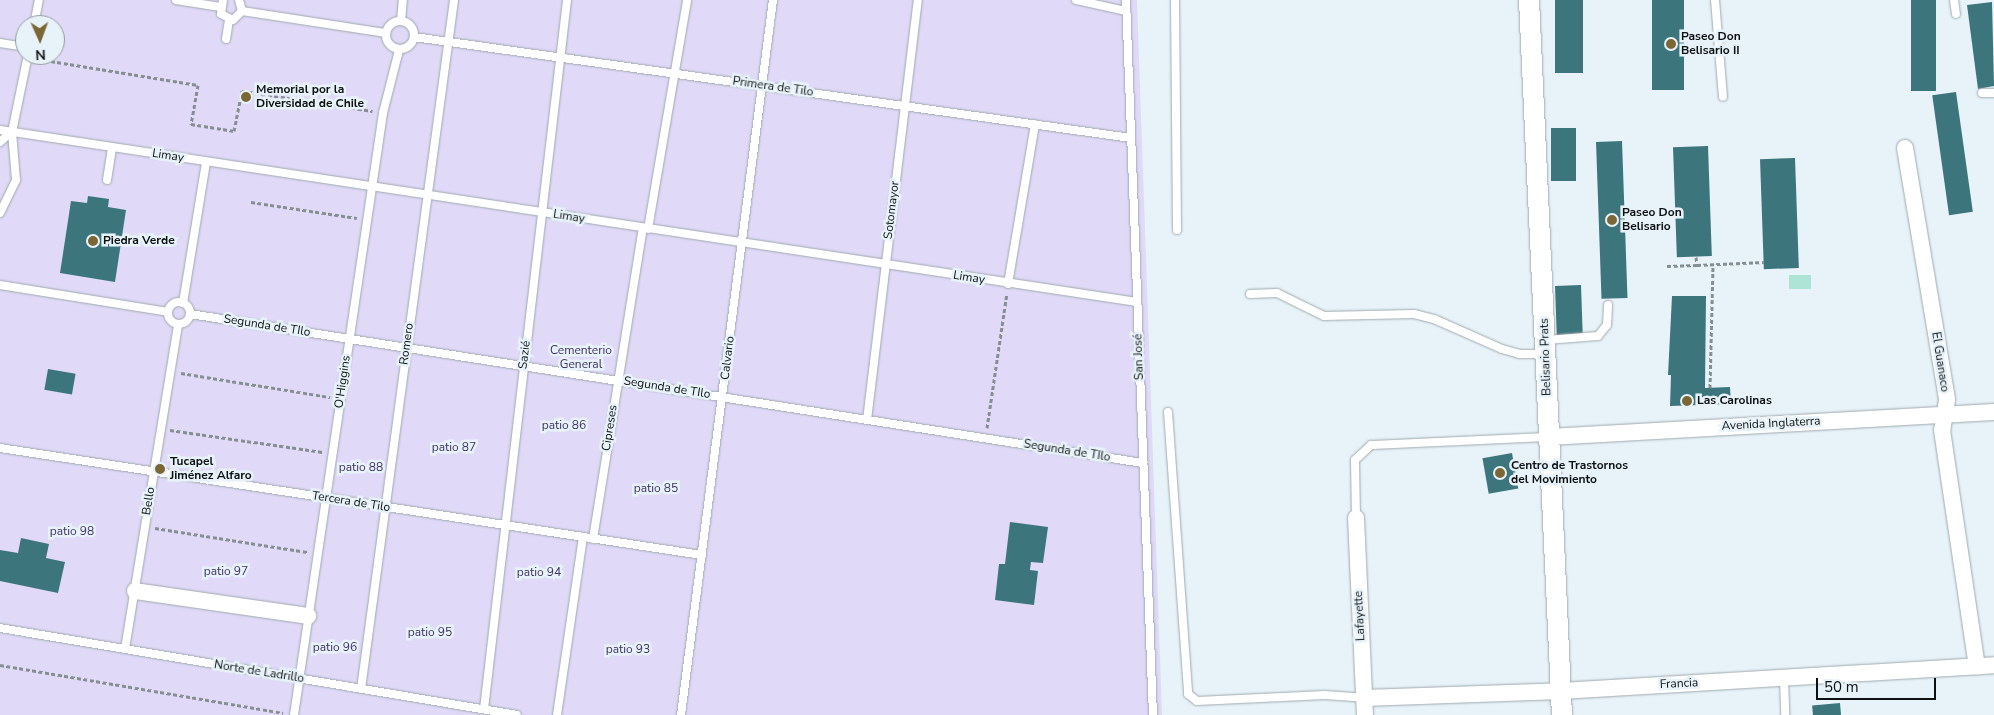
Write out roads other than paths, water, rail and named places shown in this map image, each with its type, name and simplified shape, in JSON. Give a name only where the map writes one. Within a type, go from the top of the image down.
[{"type":"street","name":"Belisario Prats","points":[[1528,0],[1562,715]]},
{"type":"street","name":"El Guanaco","points":[[1905,148],[1947,400],[1942,430],[1977,666]]},
{"type":"street","name":"Avenida Inglaterra","points":[[1548,437],[1994,412]]},
{"type":"street","name":"Lafayette","points":[[1356,518],[1365,715]]},
{"type":"street","points":[[135,590],[308,616]]},
{"type":"street","name":"Francia","points":[[1364,698],[1561,691],[1994,665]]},
{"type":"lane","points":[[36,15],[39,0]]},
{"type":"lane","points":[[176,0],[222,4],[223,16],[229,19],[236,19],[242,11]]},
{"type":"lane","points":[[239,0],[242,11]]},
{"type":"lane","points":[[400,21],[403,0]]},
{"type":"lane","name":"Romero","points":[[360,689],[454,0]]},
{"type":"lane","name":"Sazié","points":[[484,709],[567,0]]},
{"type":"lane","name":"Cipreses","points":[[592,539],[618,381],[687,0]]},
{"type":"lane","name":"Calvario","points":[[681,715],[773,0]]},
{"type":"lane","name":"Sotomayor","points":[[867,420],[918,0]]},
{"type":"lane","points":[[1076,0],[1126,11]]},
{"type":"lane","name":"San José","points":[[1126,0],[1153,715]]},
{"type":"lane","points":[[1175,0],[1177,230]]},
{"type":"lane","points":[[1715,0],[1723,97]]},
{"type":"lane","points":[[1954,0],[1956,14]]},
{"type":"lane","points":[[242,11],[386,33]]},
{"type":"lane","points":[[226,40],[229,19]]},
{"type":"lane","points":[[400,21],[409,24],[414,37],[407,48],[399,50],[390,46],[386,33],[393,23],[400,21]]},
{"type":"lane","name":"Primera de Tilo","points":[[414,37],[1131,138]]},
{"type":"lane","points":[[0,43],[15,46]]},
{"type":"lane","name":"O'Higgins","points":[[294,715],[383,113],[399,50]]},
{"type":"lane","points":[[0,213],[16,180],[12,132],[26,65]]},
{"type":"lane","points":[[1982,93],[1994,93]]},
{"type":"lane","points":[[1008,284],[1035,124]]},
{"type":"lane","name":"Limay","points":[[0,130],[886,266],[1137,302]]},
{"type":"lane","points":[[0,142],[12,132]]},
{"type":"lane","points":[[107,180],[112,147]]},
{"type":"lane","points":[[182,302],[173,304],[168,312],[170,320],[178,324],[186,322],[190,314],[182,302],[206,162]]},
{"type":"lane","points":[[0,285],[168,312]]},
{"type":"lane","points":[[1250,294],[1277,293],[1324,316],[1414,314],[1434,319],[1502,350],[1519,354],[1598,336],[1607,325],[1608,305]]},
{"type":"lane","name":"Segunda de TIlo","points":[[190,314],[1143,463]]},
{"type":"lane","name":"Bello","points":[[125,649],[178,324]]},
{"type":"lane","points":[[1168,412],[1188,694],[1197,701],[1324,695],[1364,698]]},
{"type":"lane","points":[[1356,518],[1355,460],[1371,445],[1548,437]]},
{"type":"lane","name":"Tercera de Tilo","points":[[0,448],[702,555]]},
{"type":"lane","points":[[557,715],[583,537]]},
{"type":"lane","name":"Norte de Ladrillo","points":[[0,628],[518,715]]},
{"type":"lane","points":[[1784,678],[1785,715]]},
{"type":"place","name":"Paseo Don Belisario II","points":[[1671,44]]},
{"type":"place","name":"Memorial por la Diversidad de Chile","points":[[246,97]]},
{"type":"place","name":"Paseo Don Belisario","points":[[1612,220]]},
{"type":"place","name":"Piedra Verde","points":[[93,241]]},
{"type":"place","name":"Las Carolinas","points":[[1687,401]]},
{"type":"place","name":"Tucapel Jiménez Alfaro","points":[[160,469]]},
{"type":"place","name":"Centro de Trastornos del Movimiento","points":[[1500,473]]},
{"type":"park label","name":"Cementerio General","points":[[581,358]]},
{"type":"park label","name":"patio 86","points":[[564,426]]},
{"type":"park label","name":"patio 87","points":[[454,448]]},
{"type":"park label","name":"patio 88","points":[[361,468]]},
{"type":"park label","name":"patio 85","points":[[656,489]]},
{"type":"park label","name":"patio 98","points":[[72,532]]},
{"type":"park label","name":"patio 97","points":[[226,572]]},
{"type":"park label","name":"patio 94","points":[[539,573]]},
{"type":"park label","name":"patio 95","points":[[430,633]]},
{"type":"park label","name":"patio 96","points":[[335,648]]},
{"type":"park label","name":"patio 93","points":[[628,650]]}]
